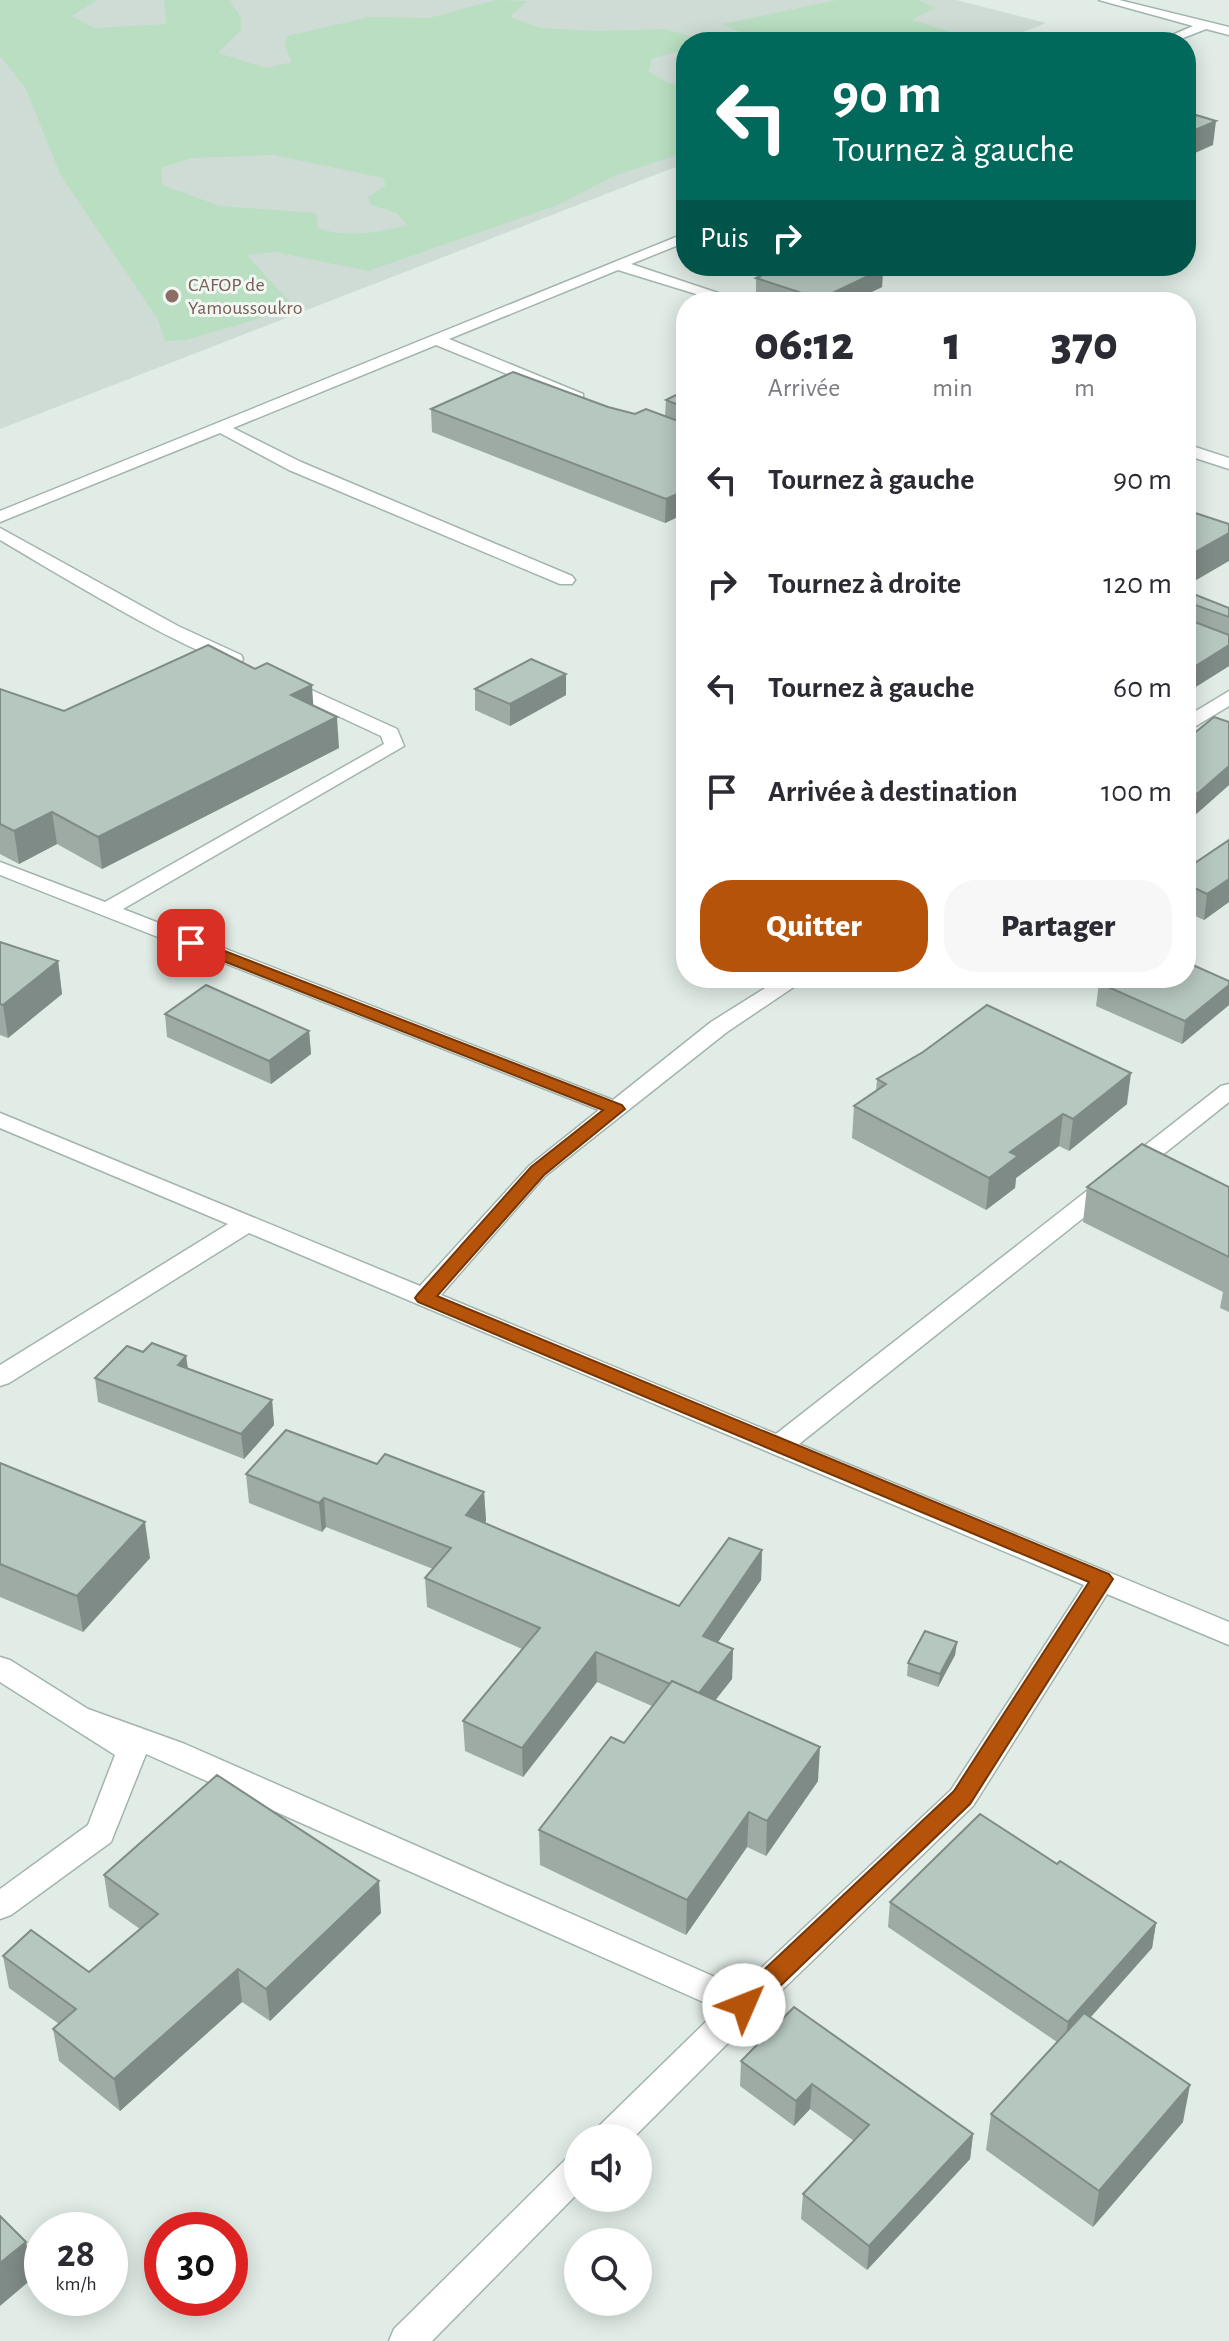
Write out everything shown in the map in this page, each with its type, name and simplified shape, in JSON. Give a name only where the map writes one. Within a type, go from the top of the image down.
[{"type":"street","points":[[1105,0],[1229,31]]},
{"type":"street","points":[[1187,32],[1205,25]]},
{"type":"street","points":[[0,517],[676,241]]},
{"type":"street","points":[[618,265],[706,292]]},
{"type":"street","points":[[435,339],[597,405]]},
{"type":"street","points":[[220,427],[295,466],[566,580]]},
{"type":"street","points":[[1196,452],[1229,464]]},
{"type":"street","points":[[0,533],[172,630],[390,733],[394,746],[106,910]]},
{"type":"street","points":[[1196,719],[1229,697]]},
{"type":"street","points":[[0,868],[616,1109]]},
{"type":"street","points":[[424,1298],[537,1171],[719,1027],[780,988]]},
{"type":"street","points":[[778,1446],[1229,1091]]},
{"type":"street","points":[[0,1120],[1229,1634]]},
{"type":"street","points":[[0,1377],[246,1224]]},
{"type":"street","points":[[624,2124],[962,1798],[1102,1579]]},
{"type":"street","points":[[0,1668],[132,1751],[100,1833],[0,1906]]},
{"type":"street","points":[[85,1719],[174,1752],[744,2005]]},
{"type":"street","points":[[407,2341],[564,2184]]},
{"type":"shaded area","name":"CAFOP de Yamoussoukro","points":[[0,0],[956,0],[1046,23],[1023,32],[676,32],[676,167],[0,429]]},
{"type":"green space","name":"CAFOP de Yamoussoukro","points":[[0,0],[97,0],[72,16],[94,28],[166,24],[164,0],[230,0],[241,18],[241,30],[218,53],[266,68],[292,62],[285,46],[287,36],[370,17],[429,18],[496,0],[527,1],[510,17],[541,28],[595,31],[665,29],[676,32],[676,52],[652,59],[648,71],[676,85],[676,155],[614,176],[558,205],[368,271],[276,252],[247,255],[295,308],[186,340],[165,341],[157,318],[60,174],[26,89],[0,56]],"holes":[[[274,155],[383,178],[386,185],[368,197],[371,205],[397,213],[407,225],[351,234],[318,228],[316,213],[220,206],[162,185],[161,168],[192,158]]]},
{"type":"green space","points":[[837,0],[918,0],[935,8],[912,20],[951,32],[743,32],[723,24]]},
{"type":"building","points":[[1196,115],[1216,121],[1196,130]]},
{"type":"building","points":[[868,276],[835,292],[799,292],[756,278]]},
{"type":"building","points":[[513,372],[608,407],[635,414],[646,409],[676,420],[676,494],[666,499],[431,409]]},
{"type":"building","points":[[676,395],[676,404],[666,400]]},
{"type":"building","points":[[1196,513],[1229,524],[1229,533],[1196,551]]},
{"type":"building","points":[[1196,595],[1229,608],[1229,617],[1196,605]]},
{"type":"building","points":[[1196,622],[1229,635],[1229,645],[1196,666]]},
{"type":"building","points":[[208,645],[255,669],[267,663],[312,685],[291,695],[337,717],[98,837],[52,812],[14,831],[0,824],[0,689],[64,711]]},
{"type":"building","points":[[531,659],[566,674],[510,704],[475,689]]},
{"type":"building","points":[[1214,717],[1229,722],[1229,766],[1197,794],[1196,794],[1196,732]]},
{"type":"building","points":[[1229,840],[1229,879],[1207,894],[1196,889],[1196,862]]},
{"type":"building","points":[[0,942],[58,961],[3,1005],[0,1004]]},
{"type":"building","points":[[1196,966],[1229,981],[1229,985],[1185,1021],[1110,988],[1196,988]]},
{"type":"building","points":[[206,985],[309,1031],[269,1061],[165,1014]]},
{"type":"building","points":[[987,1005],[1131,1073],[1073,1119],[1063,1114],[1010,1152],[1018,1156],[989,1178],[854,1106],[886,1084],[877,1079],[923,1052]]},
{"type":"building","points":[[1142,1144],[1229,1187],[1229,1257],[1087,1187]]},
{"type":"building","points":[[152,1343],[186,1356],[178,1365],[272,1400],[241,1434],[95,1378],[127,1346],[143,1352]]},
{"type":"building","points":[[286,1430],[377,1464],[385,1454],[484,1492],[466,1515],[679,1606],[729,1538],[762,1550],[703,1636],[733,1649],[699,1693],[596,1652],[522,1748],[463,1721],[540,1628],[425,1578],[451,1548],[324,1498],[319,1503],[246,1474]]},
{"type":"building","points":[[0,1463],[145,1522],[77,1596],[0,1564]]},
{"type":"building","points":[[925,1631],[957,1642],[940,1674],[908,1663]]},
{"type":"building","points":[[672,1681],[820,1747],[767,1821],[749,1812],[687,1900],[539,1830],[611,1737],[624,1743]]},
{"type":"building","points":[[217,1775],[379,1881],[266,1989],[238,1969],[114,2079],[53,2029],[76,2009],[3,1956],[31,1930],[89,1972],[158,1914],[104,1875]]},
{"type":"building","points":[[980,1814],[1156,1923],[1068,2022],[890,1902]]},
{"type":"building","points":[[794,2007],[973,2134],[869,2246],[803,2194],[869,2125],[812,2084],[796,2101],[741,2061]]},
{"type":"building","points":[[1084,2013],[1190,2085],[1099,2191],[991,2114]]},
{"type":"building","points":[[0,2216],[24,2244],[0,2263]]},
{"type":"place","name":"CAFOP de Yamoussoukro","points":[[172,296]]},
{"type":"route","points":[[191,943],[616,1109],[537,1171],[424,1298],[1102,1579],[962,1798],[744,2005]]}]
